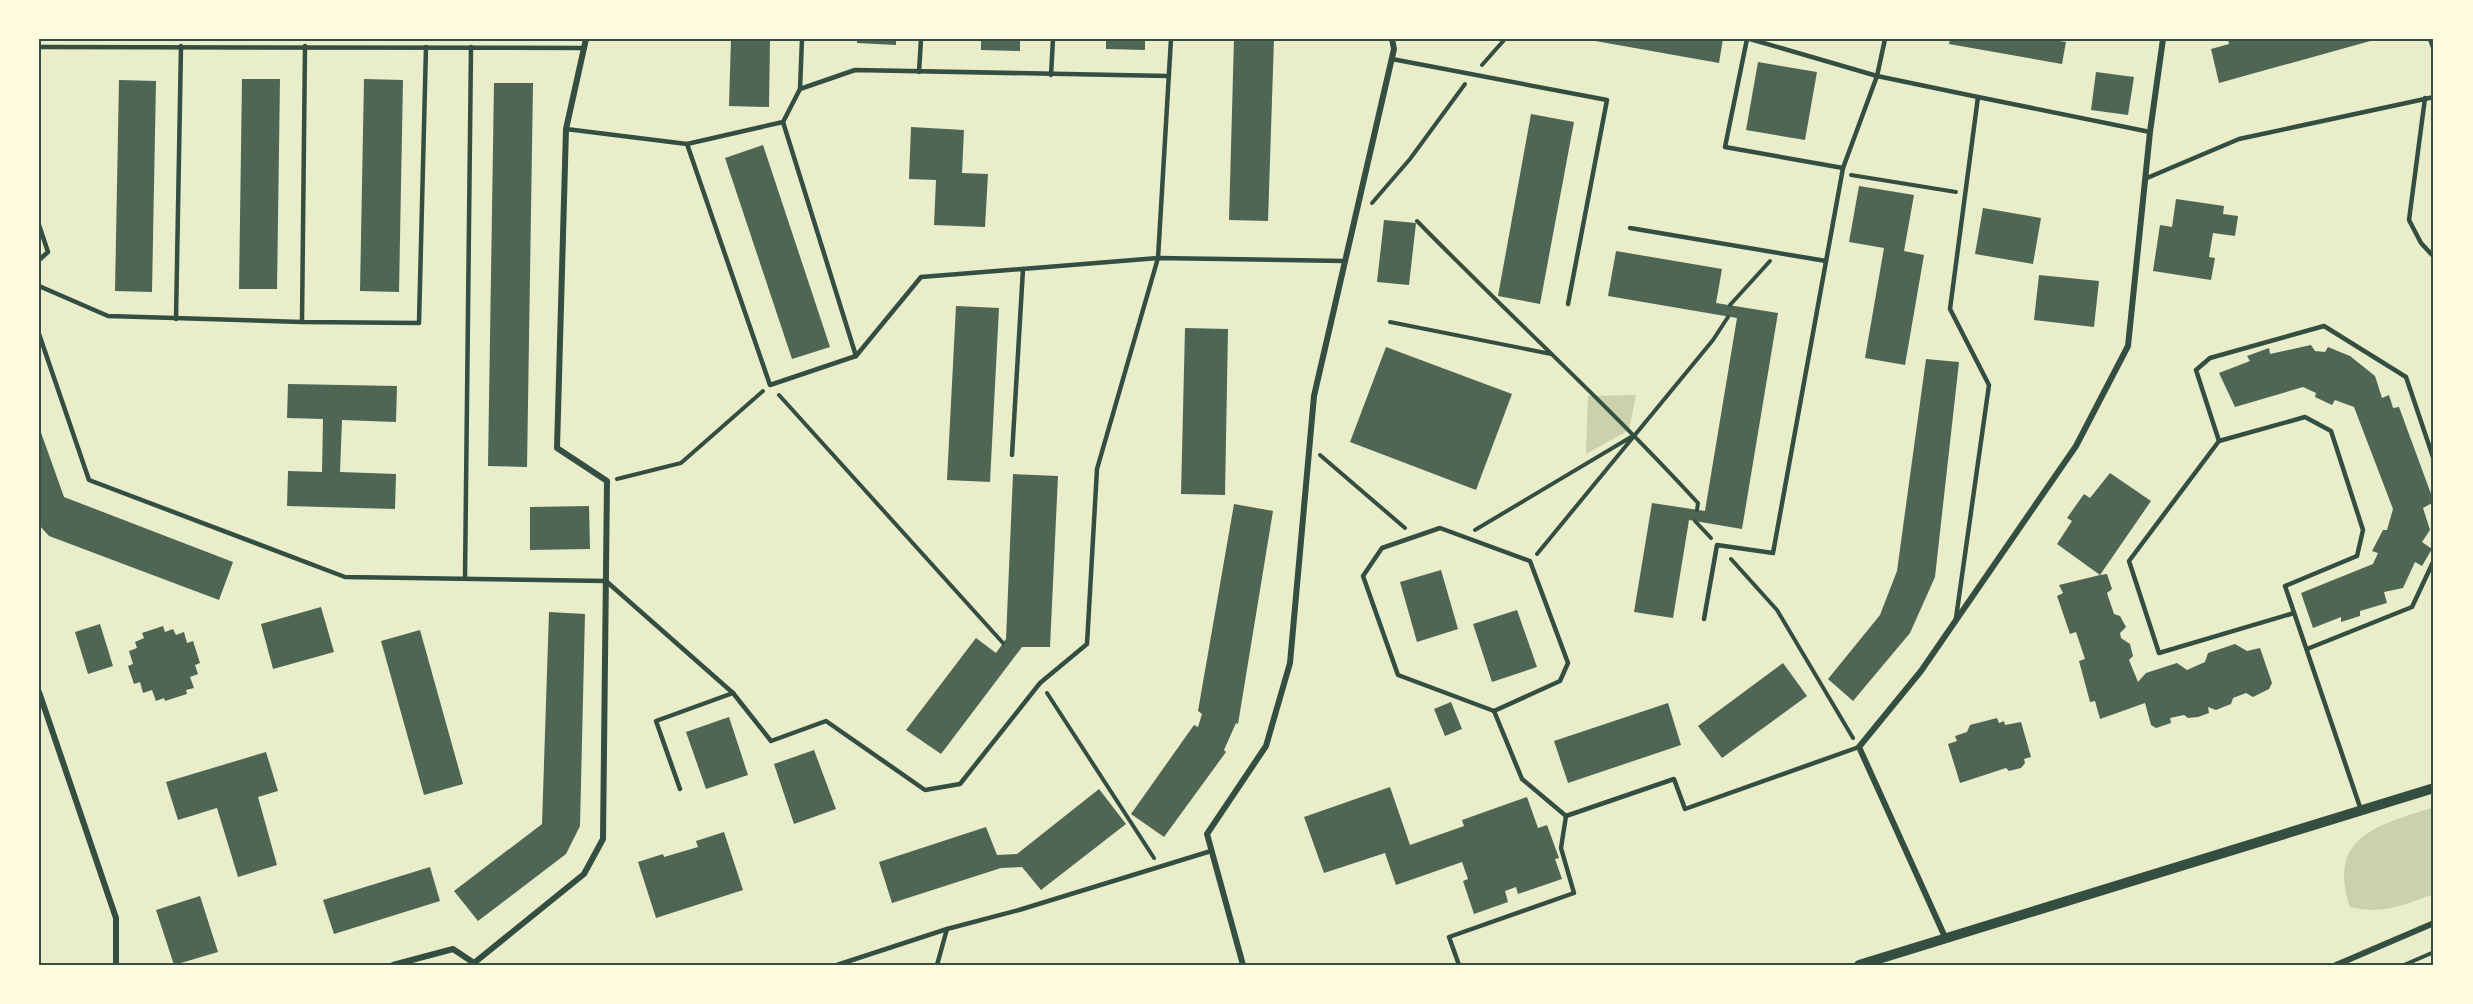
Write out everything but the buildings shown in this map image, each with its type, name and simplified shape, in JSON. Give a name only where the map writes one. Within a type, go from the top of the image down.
[{"type":"street","points":[[393,965],[453,949],[474,963],[584,874],[603,838],[607,482],[557,448],[566,129],[586,39]]},
{"type":"street","points":[[1243,965],[1207,834],[1266,746],[1290,663],[1314,396],[1392,59],[1392,39]]},
{"type":"street","points":[[1945,938],[1859,747],[1921,671],[2076,446],[2128,346],[2150,132],[2163,39]]},
{"type":"street","points":[[39,692],[116,918],[117,965]]},
{"type":"street","points":[[1859,965],[2434,788]]},
{"type":"street","points":[[2336,965],[2434,923]]},
{"type":"lane","points":[[802,39],[800,89],[783,122],[856,356]]},
{"type":"lane","points":[[919,72],[921,39]]},
{"type":"lane","points":[[1051,75],[1053,39]]},
{"type":"lane","points":[[39,333],[88,480],[345,577],[606,581],[733,693],[771,741],[826,721],[925,790],[960,784],[1040,683],[1087,644],[1097,469],[1158,258],[1171,39]]},
{"type":"lane","points":[[1844,168],[1725,147],[1749,39],[1877,76],[2150,132]]},
{"type":"lane","points":[[1704,619],[1717,544],[1773,553],[1844,168],[1877,76],[1885,39]]},
{"type":"lane","points":[[2430,39],[2434,50]]},
{"type":"lane","points":[[176,319],[181,46]]},
{"type":"lane","points":[[302,322],[305,46]]},
{"type":"lane","points":[[465,578],[471,46]]},
{"type":"lane","points":[[39,47],[584,48]]},
{"type":"lane","points":[[39,286],[108,316],[419,323],[426,47]]},
{"type":"lane","points":[[1392,59],[1606,100],[1568,304]]},
{"type":"lane","points":[[800,89],[855,70],[1168,76]]},
{"type":"lane","points":[[2147,178],[2238,139],[2434,96]]},
{"type":"lane","points":[[1955,622],[1989,386],[1950,309],[1978,97]]},
{"type":"lane","points":[[2425,98],[2409,220],[2421,243],[2434,256]]},
{"type":"lane","points":[[566,129],[687,144],[783,122]]},
{"type":"lane","points":[[687,144],[770,385],[856,356],[921,277],[1158,258],[1344,261]]},
{"type":"lane","points":[[39,225],[48,252],[39,260]]},
{"type":"lane","points":[[1630,228],[1826,261]]},
{"type":"lane","points":[[1012,454],[1023,269]]},
{"type":"lane","points":[[2219,441],[2196,370],[2210,358],[2324,326],[2406,377],[2434,460]]},
{"type":"lane","points":[[2294,613],[2158,654],[2129,561],[2219,441],[2305,417],[2331,431],[2363,530],[2357,556],[2285,586],[2361,810]]},
{"type":"lane","points":[[1440,528],[1464,537],[1530,561],[1568,663],[1560,681],[1494,711],[1398,675],[1363,576],[1382,548],[1440,528]]},
{"type":"lane","points":[[2307,649],[2412,607],[2434,560]]},
{"type":"lane","points":[[681,789],[656,721],[733,693]]},
{"type":"lane","points":[[1494,711],[1522,779],[1566,816]]},
{"type":"lane","points":[[1566,816],[1674,779],[1685,809],[1859,747]]},
{"type":"lane","points":[[1458,965],[1449,937],[1574,893],[1561,848],[1566,816]]},
{"type":"lane","points":[[837,965],[947,929],[1019,910],[1211,851]]},
{"type":"lane","points":[[937,965],[947,929]]},
{"type":"path","points":[[1352,227],[1410,159],[1473,74],[1505,39]]},
{"type":"path","points":[[1855,176],[1966,194]]},
{"type":"path","points":[[1417,221],[1635,435],[1698,503],[1697,510]]},
{"type":"path","points":[[1730,305],[1777,253]]},
{"type":"path","points":[[1530,561],[1713,340],[1728,316]]},
{"type":"path","points":[[1390,322],[1553,354]]},
{"type":"path","points":[[607,482],[681,463],[770,385],[1004,643]]},
{"type":"path","points":[[1464,537],[1635,435]]},
{"type":"path","points":[[1310,446],[1415,537]]},
{"type":"path","points":[[1695,521],[1777,610],[1859,747]]},
{"type":"path","points":[[1040,683],[1158,864]]},
{"type":"path","points":[[2404,965],[2434,952]]},
{"type":"green space","points":[[1636,395],[1629,430],[1586,454],[1588,396]]},
{"type":"green space","points":[[2434,807],[2434,894],[2383,909],[2350,907],[2345,883],[2345,864],[2352,848],[2377,828]]}]
